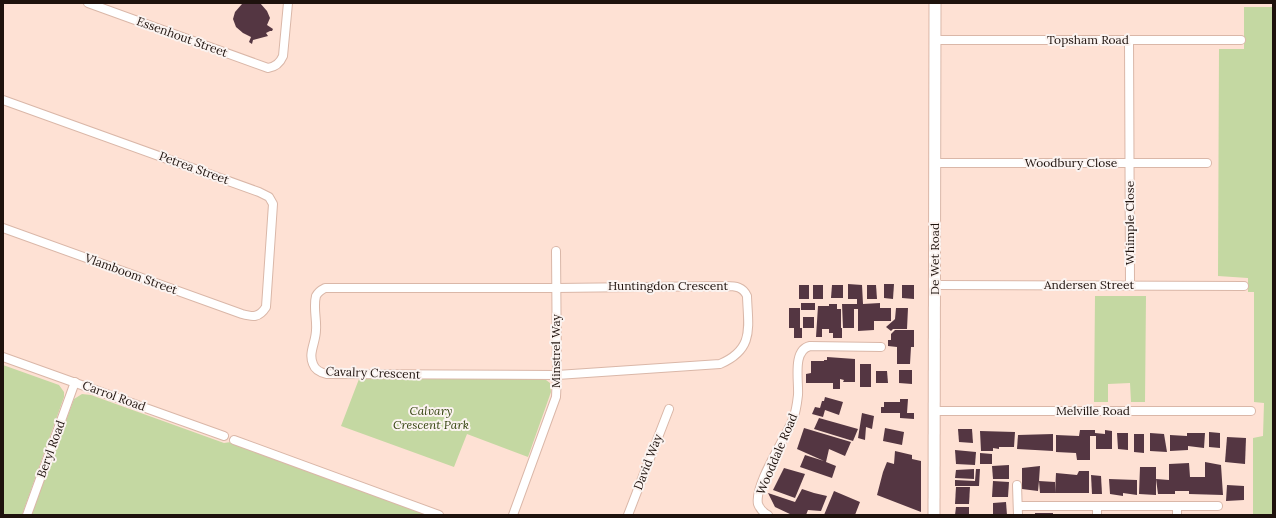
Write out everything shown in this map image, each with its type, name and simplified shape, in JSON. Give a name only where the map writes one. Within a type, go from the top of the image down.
[{"type":"street","name":"Essenhout Street","points":[[88,3],[268,68],[276,66],[283,56],[288,3]]},
{"type":"street","name":"De Wet Road","points":[[934,515],[935,3]]},
{"type":"street","name":"Topsham Road","points":[[935,40],[1241,40]]},
{"type":"street","name":"Whimple Close","points":[[1129,40],[1130,285]]},
{"type":"street","name":"Petrea Street","points":[[3,100],[269,196],[273,204],[267,302],[266,307],[259,315]]},
{"type":"street","name":"Woodbury Close","points":[[935,162],[1207,163]]},
{"type":"street","name":"Vlamboom Street","points":[[3,228],[242,314],[252,317],[259,315]]},
{"type":"street","name":"Minstrel Way","points":[[513,515],[556,397],[556,251]]},
{"type":"street","name":"Andersen Street","points":[[934,285],[1244,286]]},
{"type":"street","name":"Huntingdon Crescent","points":[[556,288],[737,286],[745,291],[747,296],[748,324],[748,337],[745,345],[720,364],[557,375]]},
{"type":"street","name":"Cavalry Crescent","points":[[556,288],[325,288],[320,291],[315,301],[316,330],[312,353],[313,365],[322,373],[327,374],[557,375]]},
{"type":"street","name":"Wooddale Road","points":[[768,515],[758,504],[760,488],[772,460],[793,420],[797,407],[799,389],[799,358],[801,351],[806,347],[819,346],[881,347]]},
{"type":"street","name":"Carrol Road","points":[[3,357],[224,436]]},
{"type":"street","name":"Beryl Road","points":[[27,515],[75,382]]},
{"type":"street","name":"David Way","points":[[628,515],[668,408]]},
{"type":"street","name":"Melville Road","points":[[934,411],[1251,411]]},
{"type":"street","points":[[234,440],[439,515]]},
{"type":"street","points":[[1017,485],[1018,515]]},
{"type":"street","points":[[1018,506],[1097,511],[1177,506],[1218,506]]},
{"type":"street","points":[[1177,506],[1177,515]]},
{"type":"green space","points":[[1244,7],[1273,7],[1273,515],[1253,515],[1253,438],[1263,436],[1264,403],[1254,402],[1254,292],[1248,292],[1248,278],[1218,276],[1219,49],[1244,49]]},
{"type":"green space","points":[[1095,296],[1146,296],[1145,402],[1131,402],[1130,383],[1108,384],[1108,402],[1094,402]]},
{"type":"green space","points":[[3,365],[59,385],[64,392],[64,397],[22,515],[3,515]]},
{"type":"green space","name":"Calvary Crescent Park","points":[[359,379],[542,379],[550,383],[551,392],[528,457],[467,434],[454,467],[341,426]]},
{"type":"green space","points":[[82,394],[91,395],[224,443],[231,442],[432,515],[31,515],[74,399]]},
{"type":"building","points":[[260,3],[267,11],[270,18],[267,25],[273,29],[272,31],[266,33],[268,36],[253,40],[252,44],[249,42],[251,37],[236,27],[233,19],[235,12],[242,4]]},
{"type":"building","points":[[848,284],[862,285],[863,304],[880,303],[880,308],[891,308],[891,321],[874,321],[874,330],[858,331],[858,309],[854,309],[854,328],[843,328],[842,304],[857,304],[857,299],[848,299]]},
{"type":"building","points":[[884,284],[894,284],[893,299],[884,298]]},
{"type":"building","points":[[799,285],[809,285],[809,299],[799,299]]},
{"type":"building","points":[[813,285],[823,285],[823,299],[813,299]]},
{"type":"building","points":[[832,285],[843,285],[843,298],[831,298]]},
{"type":"building","points":[[867,285],[876,285],[877,299],[867,299]]},
{"type":"building","points":[[902,285],[914,285],[914,299],[902,298]]},
{"type":"building","points":[[801,303],[815,303],[815,310],[801,310]]},
{"type":"building","points":[[829,304],[837,304],[837,309],[841,309],[842,338],[833,338],[833,333],[829,333],[829,329],[822,329],[822,337],[816,337],[818,306],[829,306]]},
{"type":"building","points":[[789,308],[800,308],[800,328],[802,328],[802,338],[794,338],[794,328],[789,328]]},
{"type":"building","points":[[896,308],[908,308],[907,329],[893,329],[891,331],[886,327],[895,319]]},
{"type":"building","points":[[803,317],[814,317],[814,328],[803,328]]},
{"type":"building","points":[[895,330],[914,330],[914,347],[911,347],[910,364],[897,364],[897,347],[888,346],[888,340],[891,340],[891,334]]},
{"type":"building","points":[[827,357],[855,359],[855,382],[843,382],[844,380],[840,379],[840,389],[833,389],[833,383],[806,383],[806,374],[811,373],[811,361],[824,361],[827,360]]},
{"type":"building","points":[[860,364],[871,364],[871,387],[860,387]]},
{"type":"building","points":[[899,370],[912,370],[912,384],[899,383]]},
{"type":"building","points":[[876,371],[887,371],[888,383],[876,383]]},
{"type":"building","points":[[825,397],[843,402],[839,415],[825,410],[823,417],[812,414],[815,407],[820,408]]},
{"type":"building","points":[[900,399],[908,399],[907,413],[914,413],[914,419],[900,418],[900,413],[881,413],[881,407],[884,407],[884,402],[900,402]]},
{"type":"building","points":[[862,413],[874,416],[872,429],[866,427],[865,440],[858,438]]},
{"type":"building","points":[[819,418],[858,429],[853,441],[814,429]]},
{"type":"building","points":[[804,428],[851,442],[845,456],[829,449],[826,462],[836,466],[832,478],[800,467],[805,455],[824,461],[797,449]]},
{"type":"building","points":[[885,428],[904,432],[902,445],[883,441]]},
{"type":"building","points":[[958,429],[972,429],[973,443],[959,442]]},
{"type":"building","points":[[1080,430],[1095,430],[1095,433],[1105,434],[1105,430],[1112,431],[1112,449],[1096,449],[1096,436],[1090,436],[1090,460],[1077,460],[1076,453],[1056,452],[1056,435],[1079,436]]},
{"type":"building","points":[[980,431],[1015,432],[1014,447],[999,447],[999,449],[993,448],[993,451],[981,451]]},
{"type":"building","points":[[1209,432],[1220,433],[1220,448],[1209,447]]},
{"type":"building","points":[[1117,433],[1128,433],[1128,450],[1118,449]]},
{"type":"building","points":[[1150,433],[1164,434],[1167,452],[1150,451]]},
{"type":"building","points":[[1187,433],[1205,433],[1204,448],[1188,446],[1188,450],[1170,451],[1170,435],[1187,436]]},
{"type":"building","points":[[1053,434],[1053,451],[1017,449],[1018,435]]},
{"type":"building","points":[[1134,434],[1144,434],[1144,453],[1134,452]]},
{"type":"building","points":[[1227,437],[1246,438],[1245,464],[1225,462]]},
{"type":"building","points":[[955,450],[976,452],[975,465],[956,464]]},
{"type":"building","points":[[895,451],[912,455],[912,459],[921,461],[921,512],[877,495],[887,462],[894,464]]},
{"type":"building","points":[[980,453],[992,454],[992,464],[980,464]]},
{"type":"building","points":[[1205,462],[1221,465],[1223,495],[1189,494],[1189,491],[1175,491],[1175,494],[1158,494],[1156,479],[1169,480],[1169,464],[1189,463],[1190,477],[1205,477]]},
{"type":"building","points":[[1009,465],[1009,479],[993,479],[992,466]]},
{"type":"building","points":[[1040,466],[1038,491],[1022,489],[1022,468]]},
{"type":"building","points":[[1140,467],[1156,467],[1156,495],[1139,494]]},
{"type":"building","points":[[784,468],[805,474],[795,498],[773,490]]},
{"type":"building","points":[[974,469],[974,479],[955,478],[956,470]]},
{"type":"building","points":[[976,469],[980,469],[979,486],[955,486],[955,480],[975,481]]},
{"type":"building","points":[[1079,471],[1089,471],[1089,493],[1055,493],[1056,473],[1077,475]]},
{"type":"building","points":[[1091,475],[1101,476],[1102,494],[1092,494]]},
{"type":"building","points":[[1109,479],[1137,480],[1137,495],[1123,493],[1123,496],[1110,494]]},
{"type":"building","points":[[993,481],[1009,482],[1008,497],[992,497]]},
{"type":"building","points":[[1039,481],[1055,482],[1055,493],[1040,493]]},
{"type":"building","points":[[1227,485],[1244,486],[1244,500],[1226,501]]},
{"type":"building","points":[[956,487],[970,487],[969,504],[955,504]]},
{"type":"building","points":[[802,489],[827,496],[821,511],[808,510],[806,515],[792,515],[775,507],[768,493],[795,502]]},
{"type":"building","points":[[834,491],[860,502],[855,515],[824,515]]},
{"type":"building","points":[[1006,502],[1007,515],[993,515],[993,503]]},
{"type":"building","points":[[956,507],[969,507],[969,515],[955,515]]},
{"type":"building","points":[[1035,513],[1053,513],[1053,515],[1035,515]]}]
